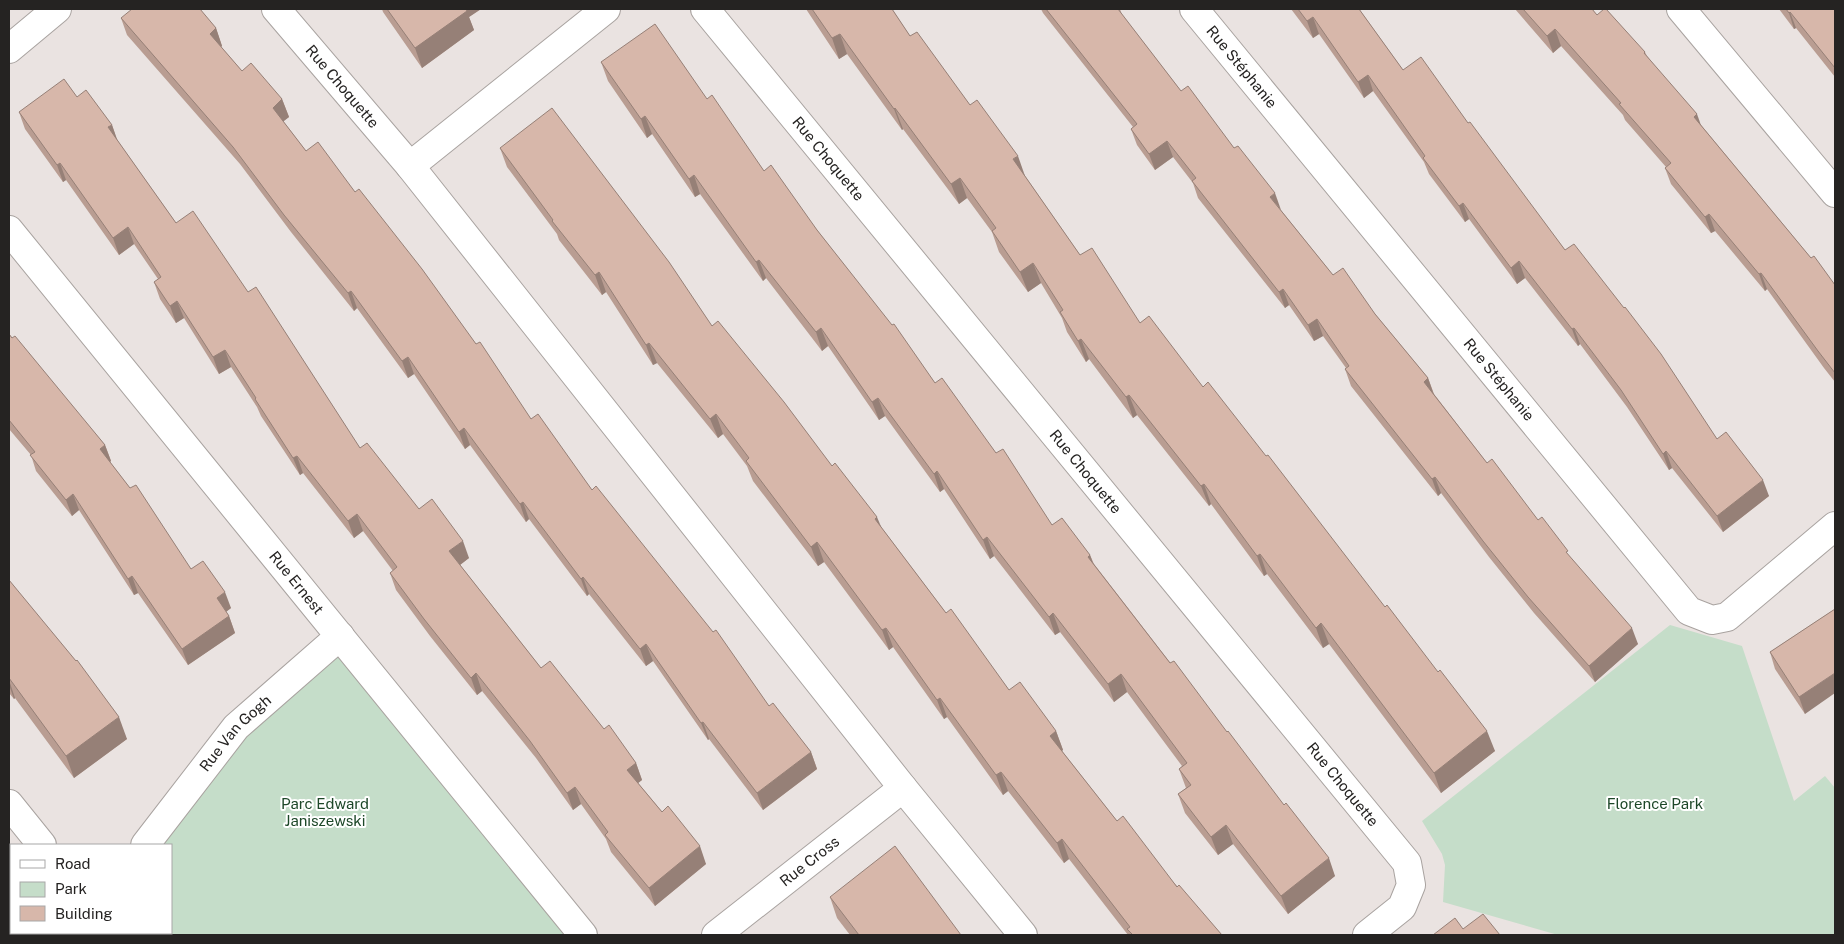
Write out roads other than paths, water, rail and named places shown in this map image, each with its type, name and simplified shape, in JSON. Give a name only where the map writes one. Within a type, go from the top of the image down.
[{"type":"street","points":[[9,49],[57,9]]},
{"type":"street","name":"Rue Choquette","points":[[276,9],[410,166],[903,788],[1023,935]]},
{"type":"street","points":[[410,166],[606,9]]},
{"type":"street","name":"Rue Choquette","points":[[706,9],[1407,863],[1411,885],[1402,907],[1367,935]]},
{"type":"street","name":"Rue Stéphanie","points":[[1194,9],[1689,611],[1712,620],[1727,617],[1835,526]]},
{"type":"street","points":[[1681,9],[1835,193]]},
{"type":"street","name":"Rue Ernest","points":[[9,230],[583,935]]},
{"type":"street","name":"Rue Van Gogh","points":[[146,844],[236,726],[340,636]]},
{"type":"street","name":"Rue Cross","points":[[716,935],[903,788]]},
{"type":"street","points":[[9,804],[41,844]]},
{"type":"park label","name":"Florence Park","points":[[1655,804]]},
{"type":"park label","name":"Parc Edward Janiszewski","points":[[325,812]]}]
